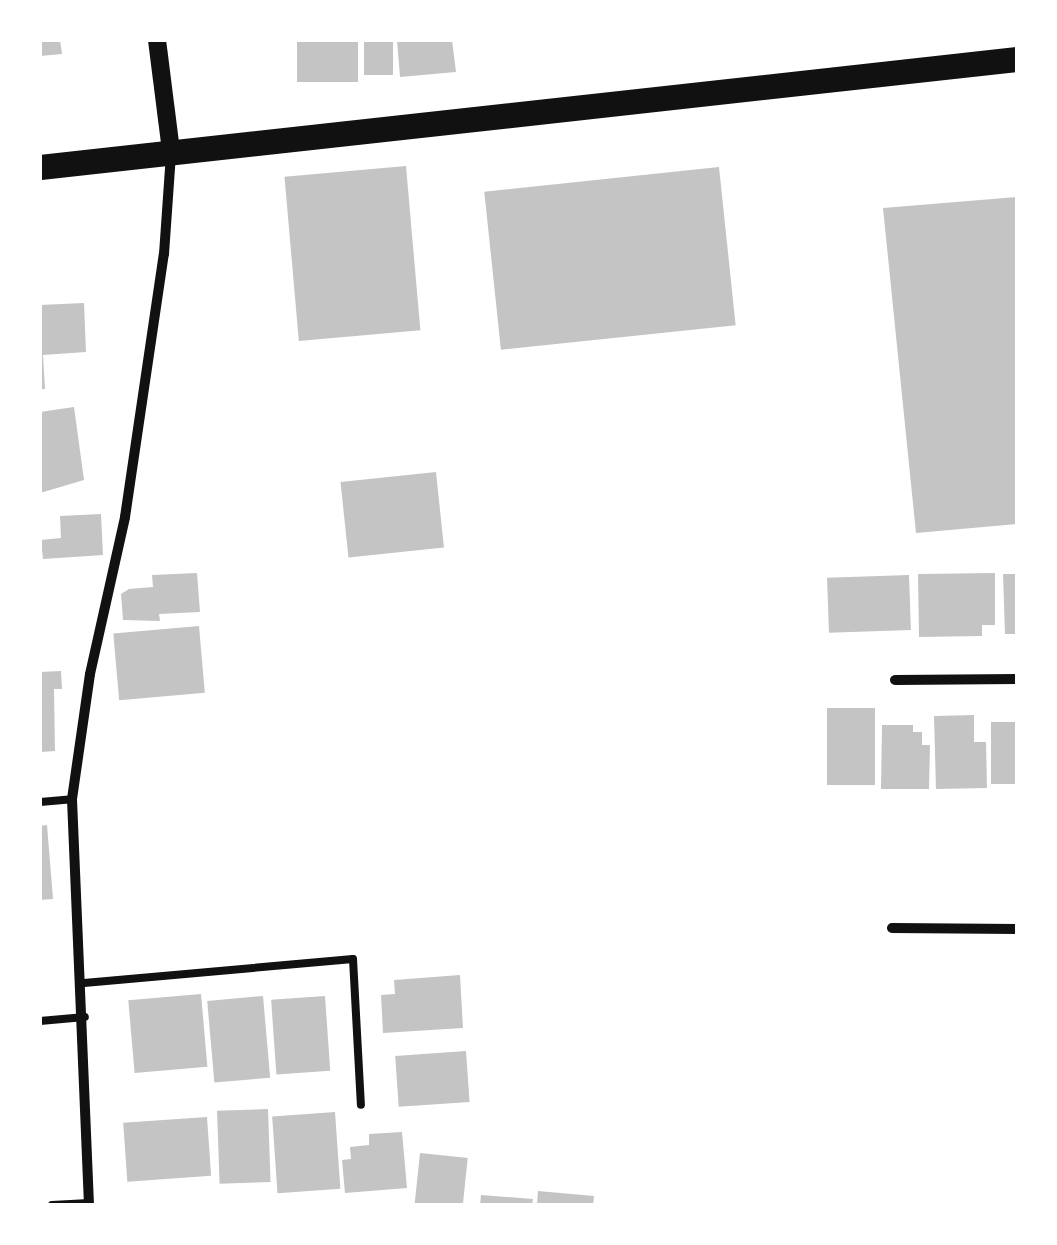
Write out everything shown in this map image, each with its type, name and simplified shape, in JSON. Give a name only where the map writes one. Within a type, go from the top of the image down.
[{"type":"main road","points":[[40,167],[1017,58]]},
{"type":"street","points":[[89,1204],[84,983],[72,799],[90,674],[125,517],[164,254],[171,151],[157,40]]},
{"type":"street","points":[[895,680],[1017,679]]},
{"type":"street","points":[[892,928],[1017,930]]},
{"type":"lane","points":[[40,802],[72,799]]},
{"type":"lane","points":[[84,983],[353,959],[362,1106]]},
{"type":"lane","points":[[40,1020],[85,1017]]},
{"type":"lane","points":[[52,1205],[89,1204]]},
{"type":"building","points":[[40,40],[60,40],[62,54],[40,56]]},
{"type":"building","points":[[297,40],[358,40],[358,82],[297,82]]},
{"type":"building","points":[[364,40],[393,40],[393,75],[364,75]]},
{"type":"building","points":[[397,40],[452,40],[456,72],[400,77]]},
{"type":"building","points":[[406,166],[420,330],[299,341],[284,177]]},
{"type":"building","points":[[719,167],[736,325],[501,350],[484,192]]},
{"type":"building","points":[[1017,197],[1017,524],[916,533],[883,208]]},
{"type":"building","points":[[84,303],[86,352],[43,355],[45,389],[40,389],[40,305]]},
{"type":"building","points":[[74,407],[84,480],[40,493],[40,412]]},
{"type":"building","points":[[436,472],[444,548],[348,558],[341,482]]},
{"type":"building","points":[[101,514],[103,555],[43,559],[41,540],[61,538],[60,516]]},
{"type":"building","points":[[197,573],[200,612],[159,614],[160,621],[123,620],[121,594],[129,589],[153,587],[152,575]]},
{"type":"building","points":[[995,573],[995,625],[982,625],[982,636],[919,637],[918,574]]},
{"type":"building","points":[[1003,574],[1017,574],[1017,634],[1005,634]]},
{"type":"building","points":[[909,575],[911,630],[829,633],[827,578]]},
{"type":"building","points":[[199,626],[205,693],[119,700],[113,633]]},
{"type":"building","points":[[61,671],[62,689],[54,689],[55,751],[40,752],[40,672]]},
{"type":"building","points":[[827,708],[875,708],[875,785],[827,785]]},
{"type":"building","points":[[974,715],[974,742],[986,742],[987,788],[936,789],[934,716]]},
{"type":"building","points":[[991,722],[1017,722],[1017,784],[991,784]]},
{"type":"building","points":[[882,725],[913,725],[913,732],[922,732],[922,745],[930,745],[929,789],[881,789]]},
{"type":"building","points":[[47,825],[53,899],[40,900],[40,826]]},
{"type":"building","points":[[460,975],[463,1028],[383,1033],[381,995],[395,994],[394,980]]},
{"type":"building","points":[[201,994],[207,1067],[135,1073],[128,1000]]},
{"type":"building","points":[[263,996],[270,1078],[214,1083],[207,1001]]},
{"type":"building","points":[[325,996],[330,1071],[276,1075],[271,1000]]},
{"type":"building","points":[[466,1051],[470,1102],[399,1107],[395,1056]]},
{"type":"building","points":[[268,1109],[271,1182],[220,1184],[217,1111]]},
{"type":"building","points":[[335,1112],[340,1189],[278,1193],[272,1116]]},
{"type":"building","points":[[207,1117],[211,1176],[127,1182],[123,1123]]},
{"type":"building","points":[[402,1132],[407,1188],[345,1193],[342,1160],[351,1159],[350,1147],[369,1145],[369,1134]]},
{"type":"building","points":[[420,1153],[468,1158],[463,1205],[415,1205]]},
{"type":"building","points":[[538,1191],[594,1196],[593,1205],[537,1205]]},
{"type":"building","points":[[481,1195],[533,1199],[532,1205],[480,1205]]}]
